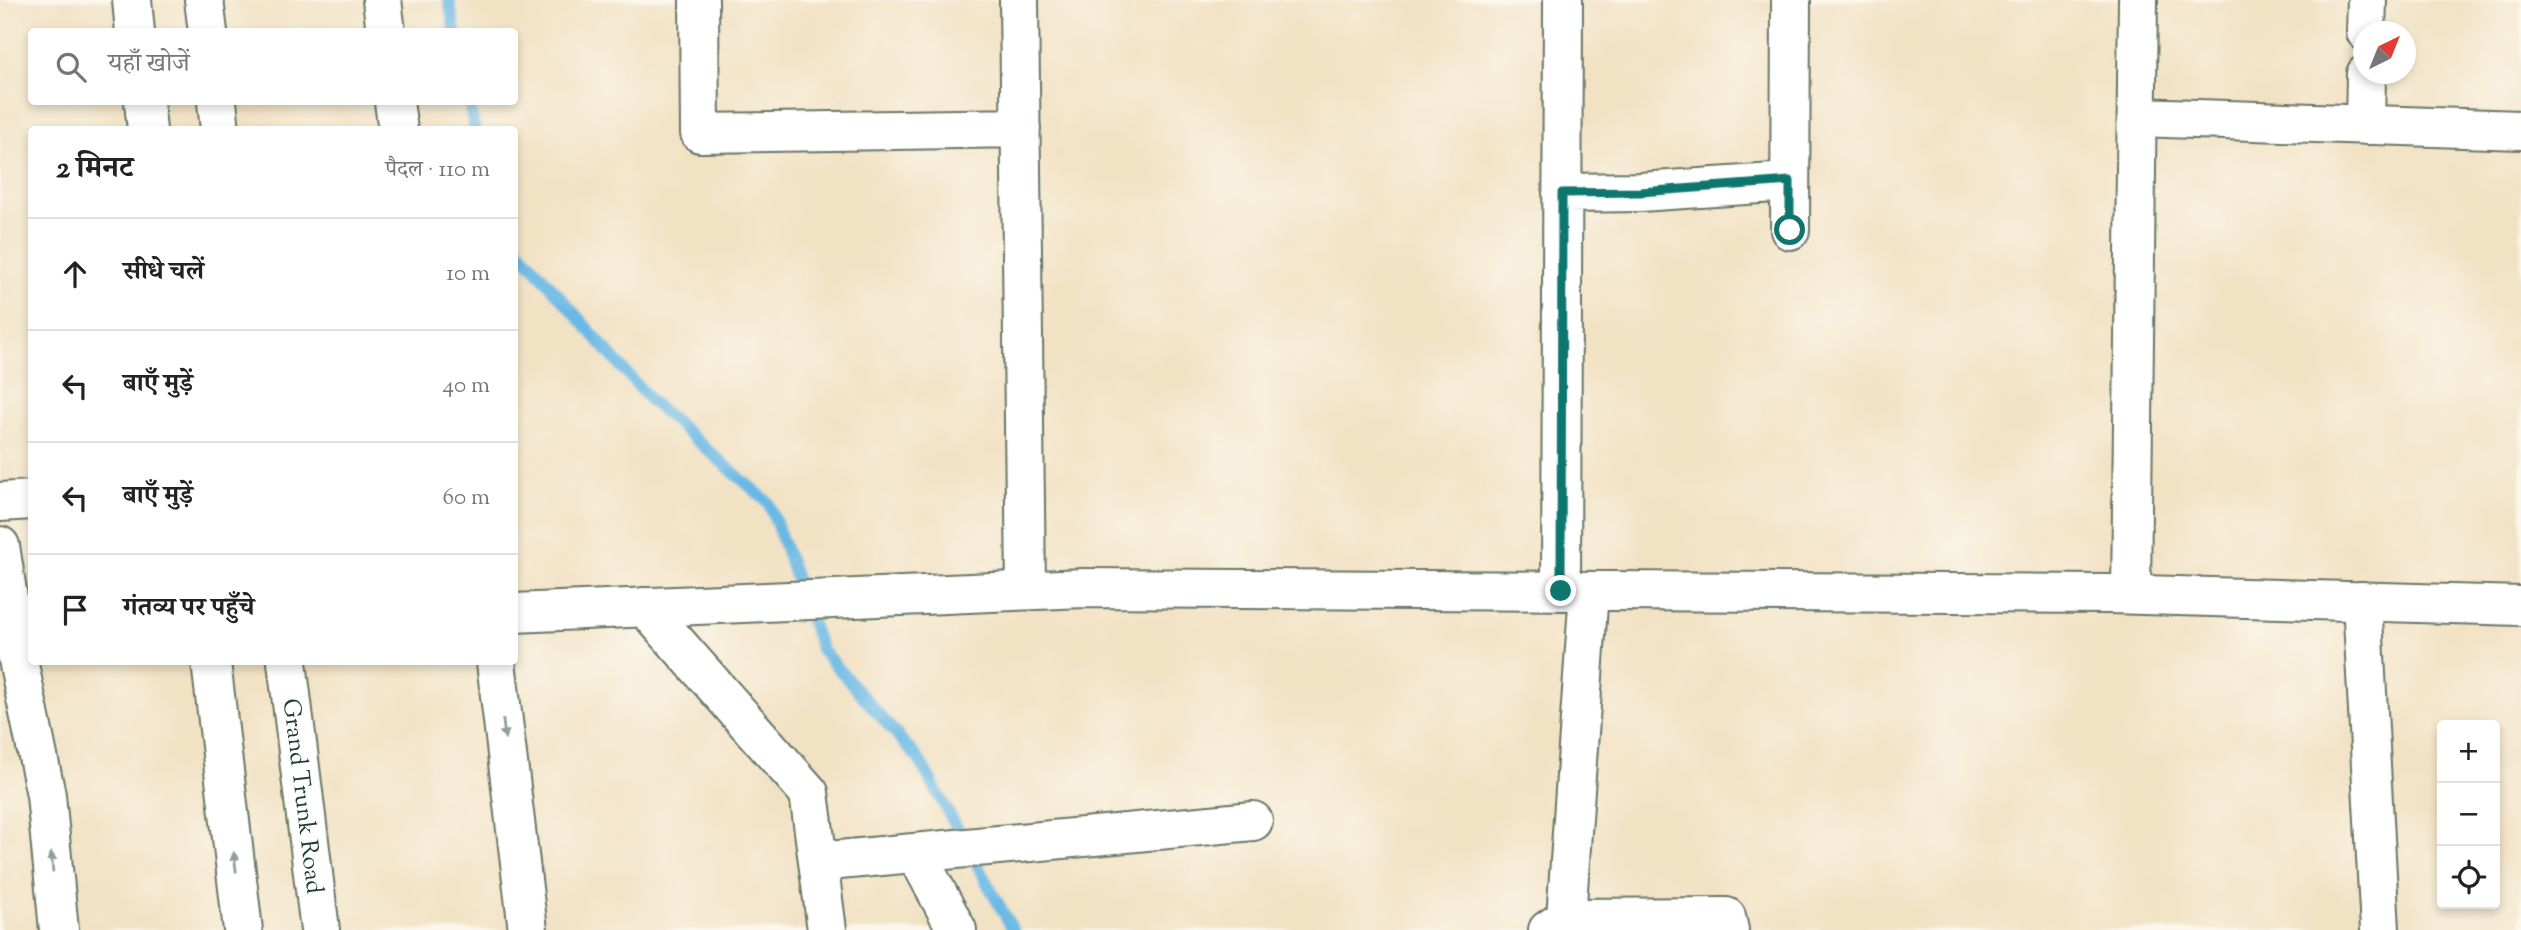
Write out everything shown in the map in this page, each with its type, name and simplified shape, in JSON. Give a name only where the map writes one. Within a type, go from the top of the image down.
[{"type":"main road","points":[[132,0],[135,28]]},
{"type":"main road","points":[[204,0],[208,28]]},
{"type":"main road","points":[[382,0],[386,28]]},
{"type":"main road","points":[[699,0],[700,133],[1021,128]]},
{"type":"main road","points":[[1019,0],[1027,590]]},
{"type":"main road","points":[[1563,0],[1562,193],[1575,591],[1557,924],[1726,917],[1729,930]]},
{"type":"main road","points":[[1790,230],[1791,0]]},
{"type":"main road","points":[[2131,594],[2138,0]]},
{"type":"main road","points":[[2366,21],[2367,0]]},
{"type":"main road","points":[[2365,125],[2366,84]]},
{"type":"main road","points":[[144,105],[147,126]]},
{"type":"main road","points":[[217,105],[220,126]]},
{"type":"main road","points":[[394,105],[397,126]]},
{"type":"main road","points":[[2137,117],[2521,130]]},
{"type":"main road","points":[[1562,193],[1640,192],[1790,181]]},
{"type":"main road","points":[[0,502],[28,500]]},
{"type":"main road","points":[[0,546],[16,650],[46,795],[59,930]]},
{"type":"main road","points":[[518,613],[1098,588],[2131,594],[2521,606]]},
{"type":"main road","points":[[2362,601],[2380,930]]},
{"type":"main road","points":[[645,607],[809,793],[827,930]]},
{"type":"main road","points":[[211,665],[243,930]]},
{"type":"main road","name":"Grand Trunk Road","points":[[287,665],[320,930]]},
{"type":"main road","points":[[496,665],[528,930]]},
{"type":"main road","points":[[818,862],[1253,821]]},
{"type":"main road","points":[[929,852],[957,930]]},
{"type":"waterway","points":[[449,0],[454,28]]},
{"type":"waterway","points":[[470,105],[474,126]]},
{"type":"waterway","points":[[518,249],[651,401],[769,503],[821,649],[920,761],[1013,930]]},
{"type":"route","points":[[1561,591],[1562,193],[1640,192],[1790,181],[1790,230]]}]
